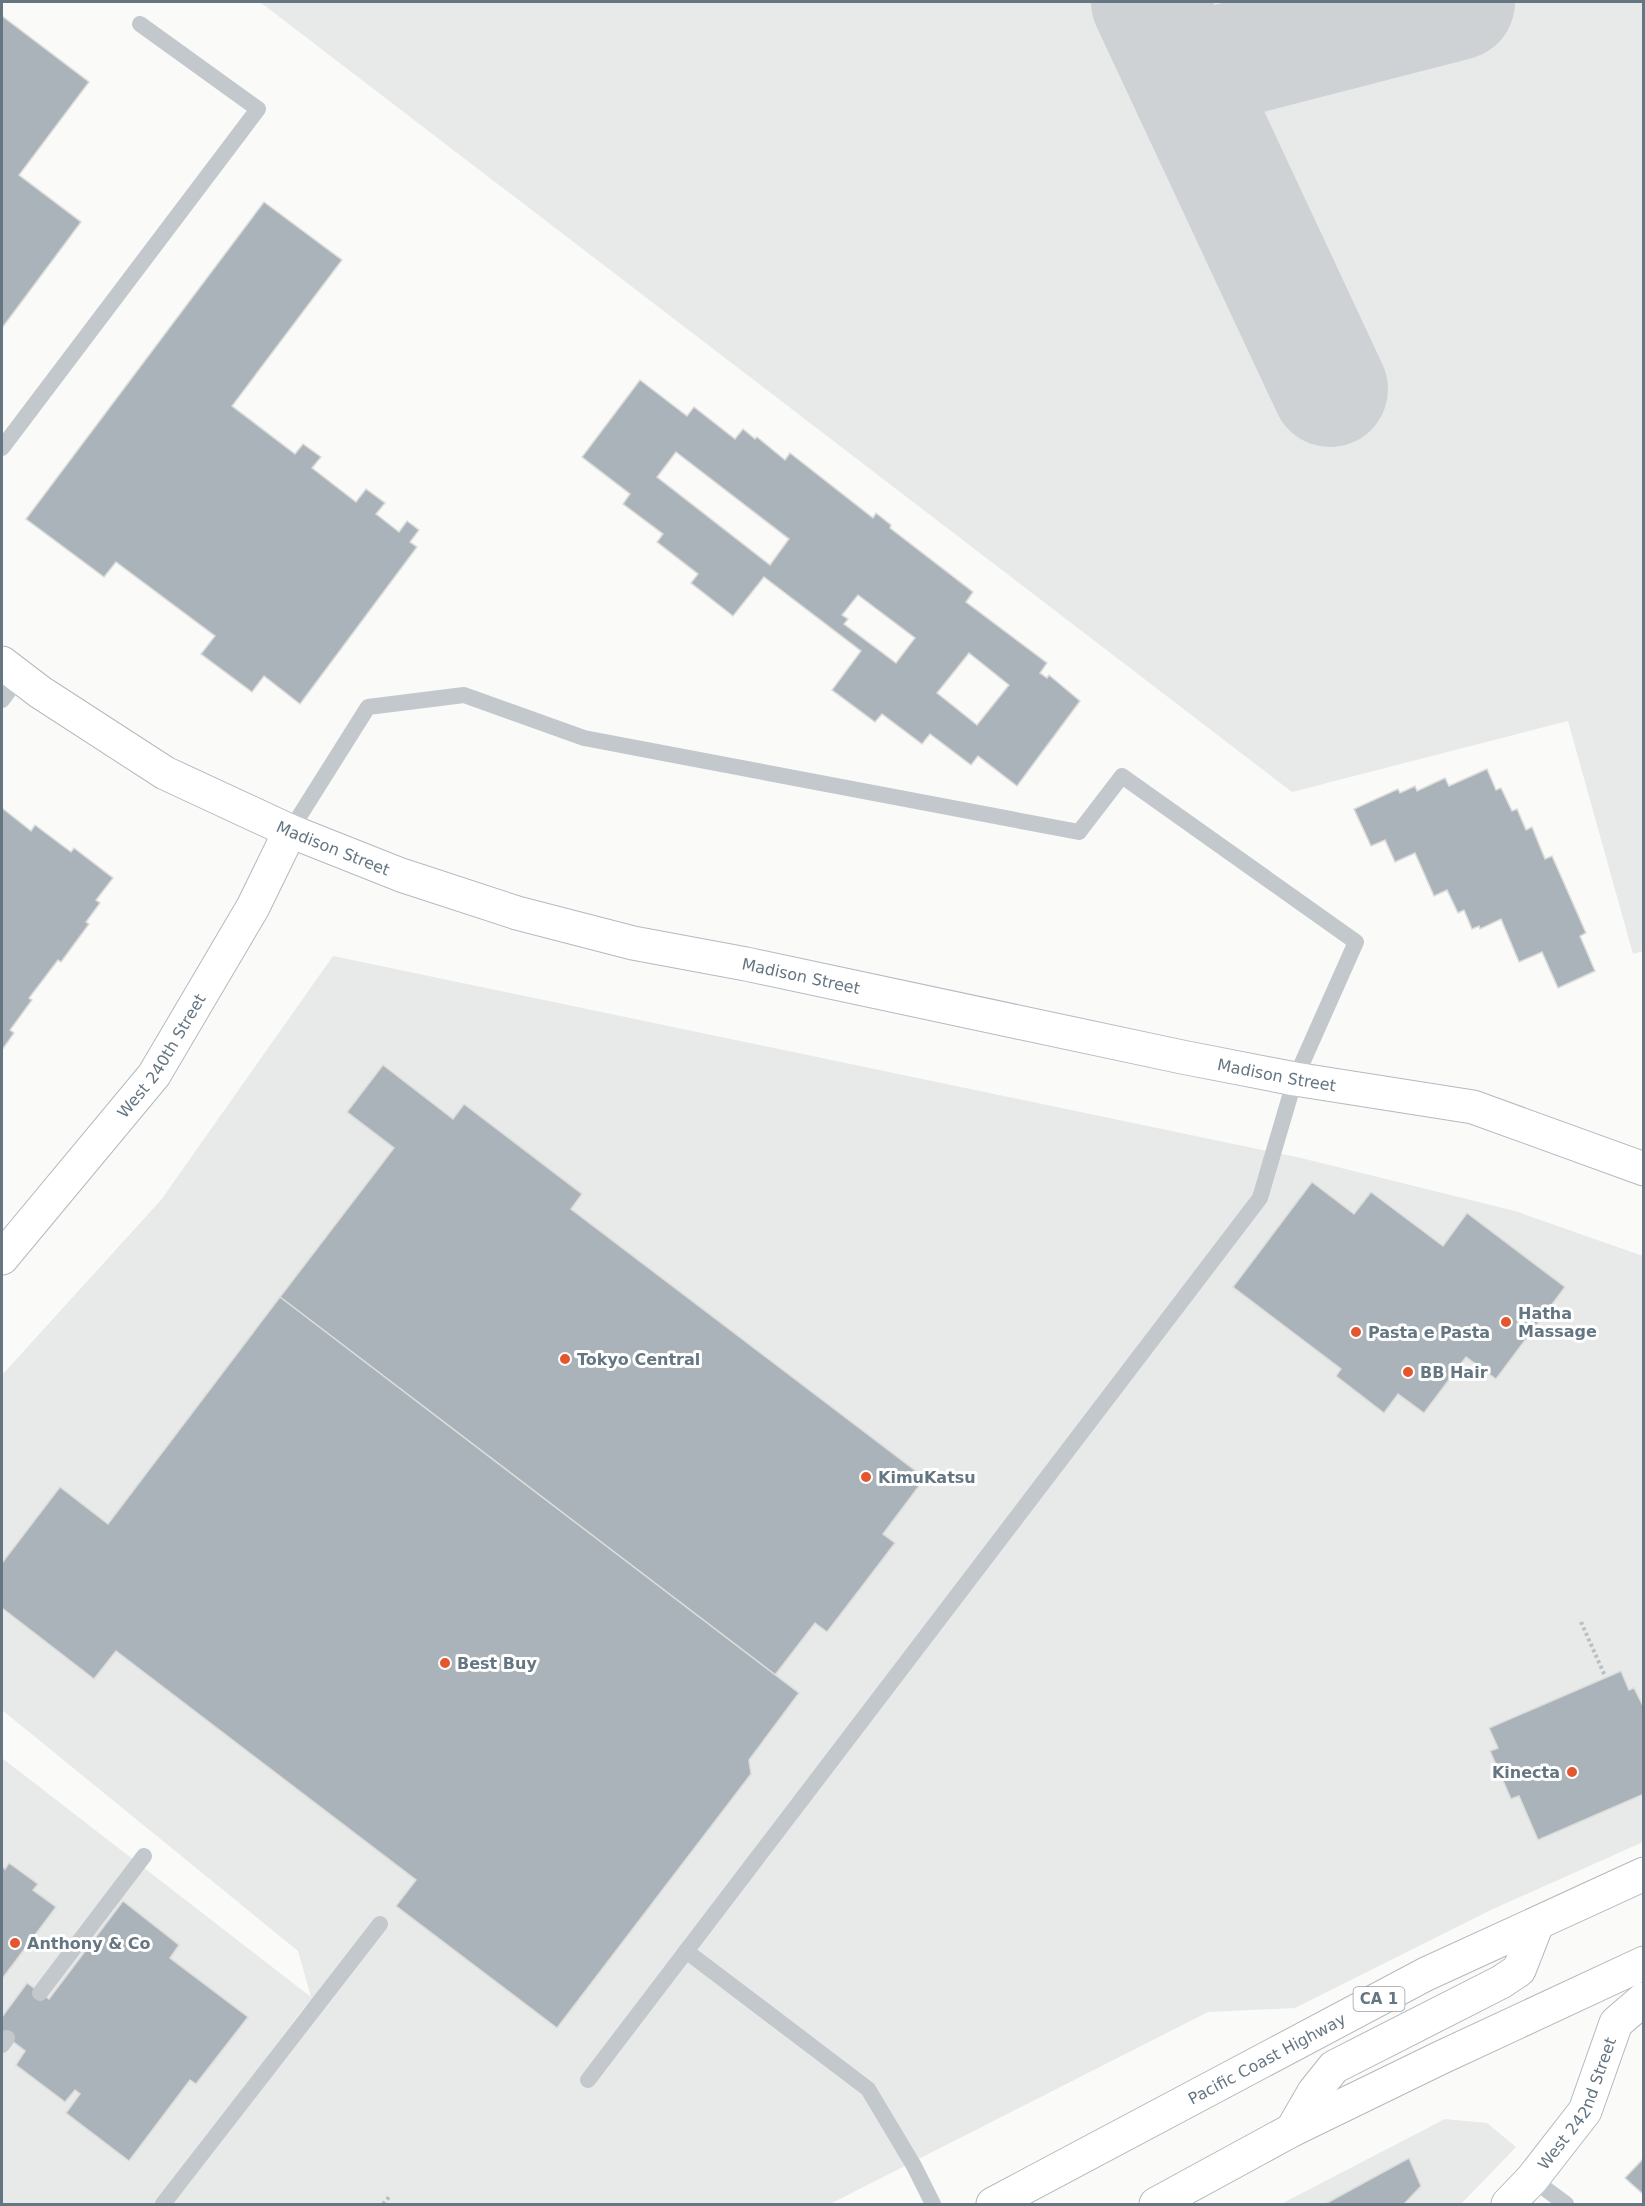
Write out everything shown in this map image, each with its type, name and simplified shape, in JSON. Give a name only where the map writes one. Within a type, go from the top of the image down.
[{"type":"main road","name":"Madison Street","points":[[7,680],[40,692],[165,772],[290,831],[401,875],[517,913],[633,943],[746,964],[1295,1079],[1473,1107],[1644,1170]]},
{"type":"main road","name":"West 240th Street","points":[[2,1258],[154,1075],[253,907],[290,831]]},
{"type":"main road","name":"Pacific Coast Highway","points":[[993,2205],[1426,1974],[1644,1874]]},
{"type":"main road","points":[[1292,2130],[1314,2092],[1334,2067],[1501,1982],[1519,1970],[1538,1924]]},
{"type":"main road","points":[[1567,1998],[1644,1950]]},
{"type":"main road","points":[[1156,2205],[1292,2130],[1644,1963]]},
{"type":"main road","name":"West 242nd Street","points":[[1508,2205],[1532,2179],[1585,2111],[1616,2023],[1644,1999]]},
{"type":"lane","points":[[2,448],[258,109],[140,24]]},
{"type":"lane","points":[[290,831],[368,707],[464,695],[584,738],[1079,832],[1122,776],[1356,942],[1295,1079],[1260,1198],[588,2080]]},
{"type":"lane","points":[[40,1993],[144,1856]]},
{"type":"lane","points":[[163,2205],[380,1924]]},
{"type":"lane","points":[[686,1951],[868,2089],[914,2166],[933,2205]]},
{"type":"lane","points":[[1532,2179],[1566,2205]]},
{"type":"path","points":[[1581,1622],[1605,1676]]},
{"type":"path","points":[[383,2205],[390,2196]]},
{"type":"shaded area","points":[[260,2],[1643,2],[1643,951],[1633,954],[1568,721],[1292,792]]},
{"type":"shaded area","points":[[333,956],[1301,1158],[1515,1211],[1643,1256],[1643,1842],[1491,1910],[1295,2008],[1208,2012],[830,2204],[172,2204],[310,2000],[155,2204],[2,2204],[2,1758],[311,1997],[298,1951],[2,1710],[2,1375],[161,1200]]},
{"type":"shaded area","points":[[1445,2119],[1487,2123],[1516,2147],[1461,2204],[1281,2204]]},
{"type":"building","points":[[2,16],[89,82],[19,175],[81,222],[2,328]]},
{"type":"building","points":[[264,202],[342,260],[232,406],[295,454],[303,444],[321,457],[312,468],[356,502],[366,489],[385,503],[376,514],[399,532],[407,521],[419,530],[410,542],[417,547],[300,704],[264,676],[252,692],[201,654],[215,636],[116,562],[104,577],[26,519]]},
{"type":"building","points":[[640,380],[687,416],[694,407],[735,439],[743,429],[755,439],[757,437],[785,460],[790,453],[873,518],[876,513],[891,525],[890,528],[973,592],[966,602],[1047,663],[1040,673],[1047,678],[1049,675],[1080,701],[1017,786],[978,756],[971,765],[930,734],[922,744],[882,714],[875,722],[832,690],[861,651],[764,577],[733,616],[691,583],[698,574],[657,542],[663,534],[623,504],[630,494],[582,457]],"holes":[[[676,452],[789,539],[770,565],[657,477]],[[858,595],[915,638],[896,663],[844,624],[848,619],[842,615]],[[969,653],[1009,685],[977,725],[937,693]]]},
{"type":"building","points":[[1487,769],[1496,790],[1501,788],[1512,811],[1517,809],[1526,830],[1532,827],[1545,859],[1552,856],[1586,933],[1580,936],[1595,971],[1558,988],[1542,952],[1519,962],[1501,919],[1480,929],[1479,926],[1472,929],[1464,910],[1458,913],[1447,890],[1434,896],[1415,853],[1395,862],[1385,840],[1371,846],[1354,809],[1398,789],[1400,793],[1415,786],[1417,791],[1445,778],[1449,786]]},
{"type":"building","points":[[2,808],[31,831],[35,825],[71,852],[74,848],[113,878],[96,900],[100,903],[86,922],[89,924],[61,962],[58,960],[29,998],[32,1000],[10,1030],[14,1033],[2,1050]]},
{"type":"building","name":"Tokyo Central","points":[[383,1065],[453,1119],[464,1104],[582,1194],[571,1209],[925,1478],[883,1534],[895,1543],[860,1589],[827,1632],[815,1623],[775,1675],[280,1297],[394,1148],[347,1112]]},
{"type":"building","points":[[1312,1182],[1354,1214],[1371,1192],[1443,1246],[1467,1213],[1565,1287],[1496,1379],[1466,1357],[1424,1413],[1398,1394],[1384,1413],[1336,1376],[1341,1369],[1233,1287]]},
{"type":"building","name":"Best Buy","points":[[280,1297],[799,1693],[749,1760],[751,1774],[557,2028],[396,1906],[416,1880],[116,1651],[94,1679],[2,1608],[2,1563],[60,1487],[108,1524]]},
{"type":"building","name":"Kinecta","points":[[1621,1671],[1629,1690],[1634,1688],[1644,1708],[1644,1794],[1538,1840],[1519,1796],[1511,1799],[1490,1751],[1498,1748],[1489,1728]]},
{"type":"building","name":"Anthony & Co","points":[[9,1863],[38,1884],[33,1890],[56,1907],[2,1979],[2,1866],[5,1869]]},
{"type":"building","points":[[123,1901],[179,1945],[170,1958],[248,2017],[196,2084],[190,2080],[129,2161],[66,2113],[80,2094],[75,2090],[65,2102],[16,2065],[25,2051],[2,2033],[2,2017],[27,1983],[49,1999]]},
{"type":"building","points":[[1409,2158],[1421,2186],[1404,2204],[1325,2204]]},
{"type":"building","points":[[1644,2158],[1644,2195],[1625,2178]]},
{"type":"taxiway","points":[[1149,2],[1330,389]]},
{"type":"taxiway","points":[[1183,73],[1457,2]]},
{"type":"place","name":"Hatha Massage","points":[[1506,1322]]},
{"type":"place","name":"Pasta e Pasta","points":[[1356,1332]]},
{"type":"place","name":"Tokyo Central","points":[[565,1359]]},
{"type":"place","name":"BB Hair","points":[[1408,1372]]},
{"type":"place","name":"KimuKatsu","points":[[866,1477]]},
{"type":"place","name":"Best Buy","points":[[445,1663]]},
{"type":"place","name":"Kinecta","points":[[1572,1772]]},
{"type":"place","name":"Anthony & Co","points":[[15,1943]]}]
